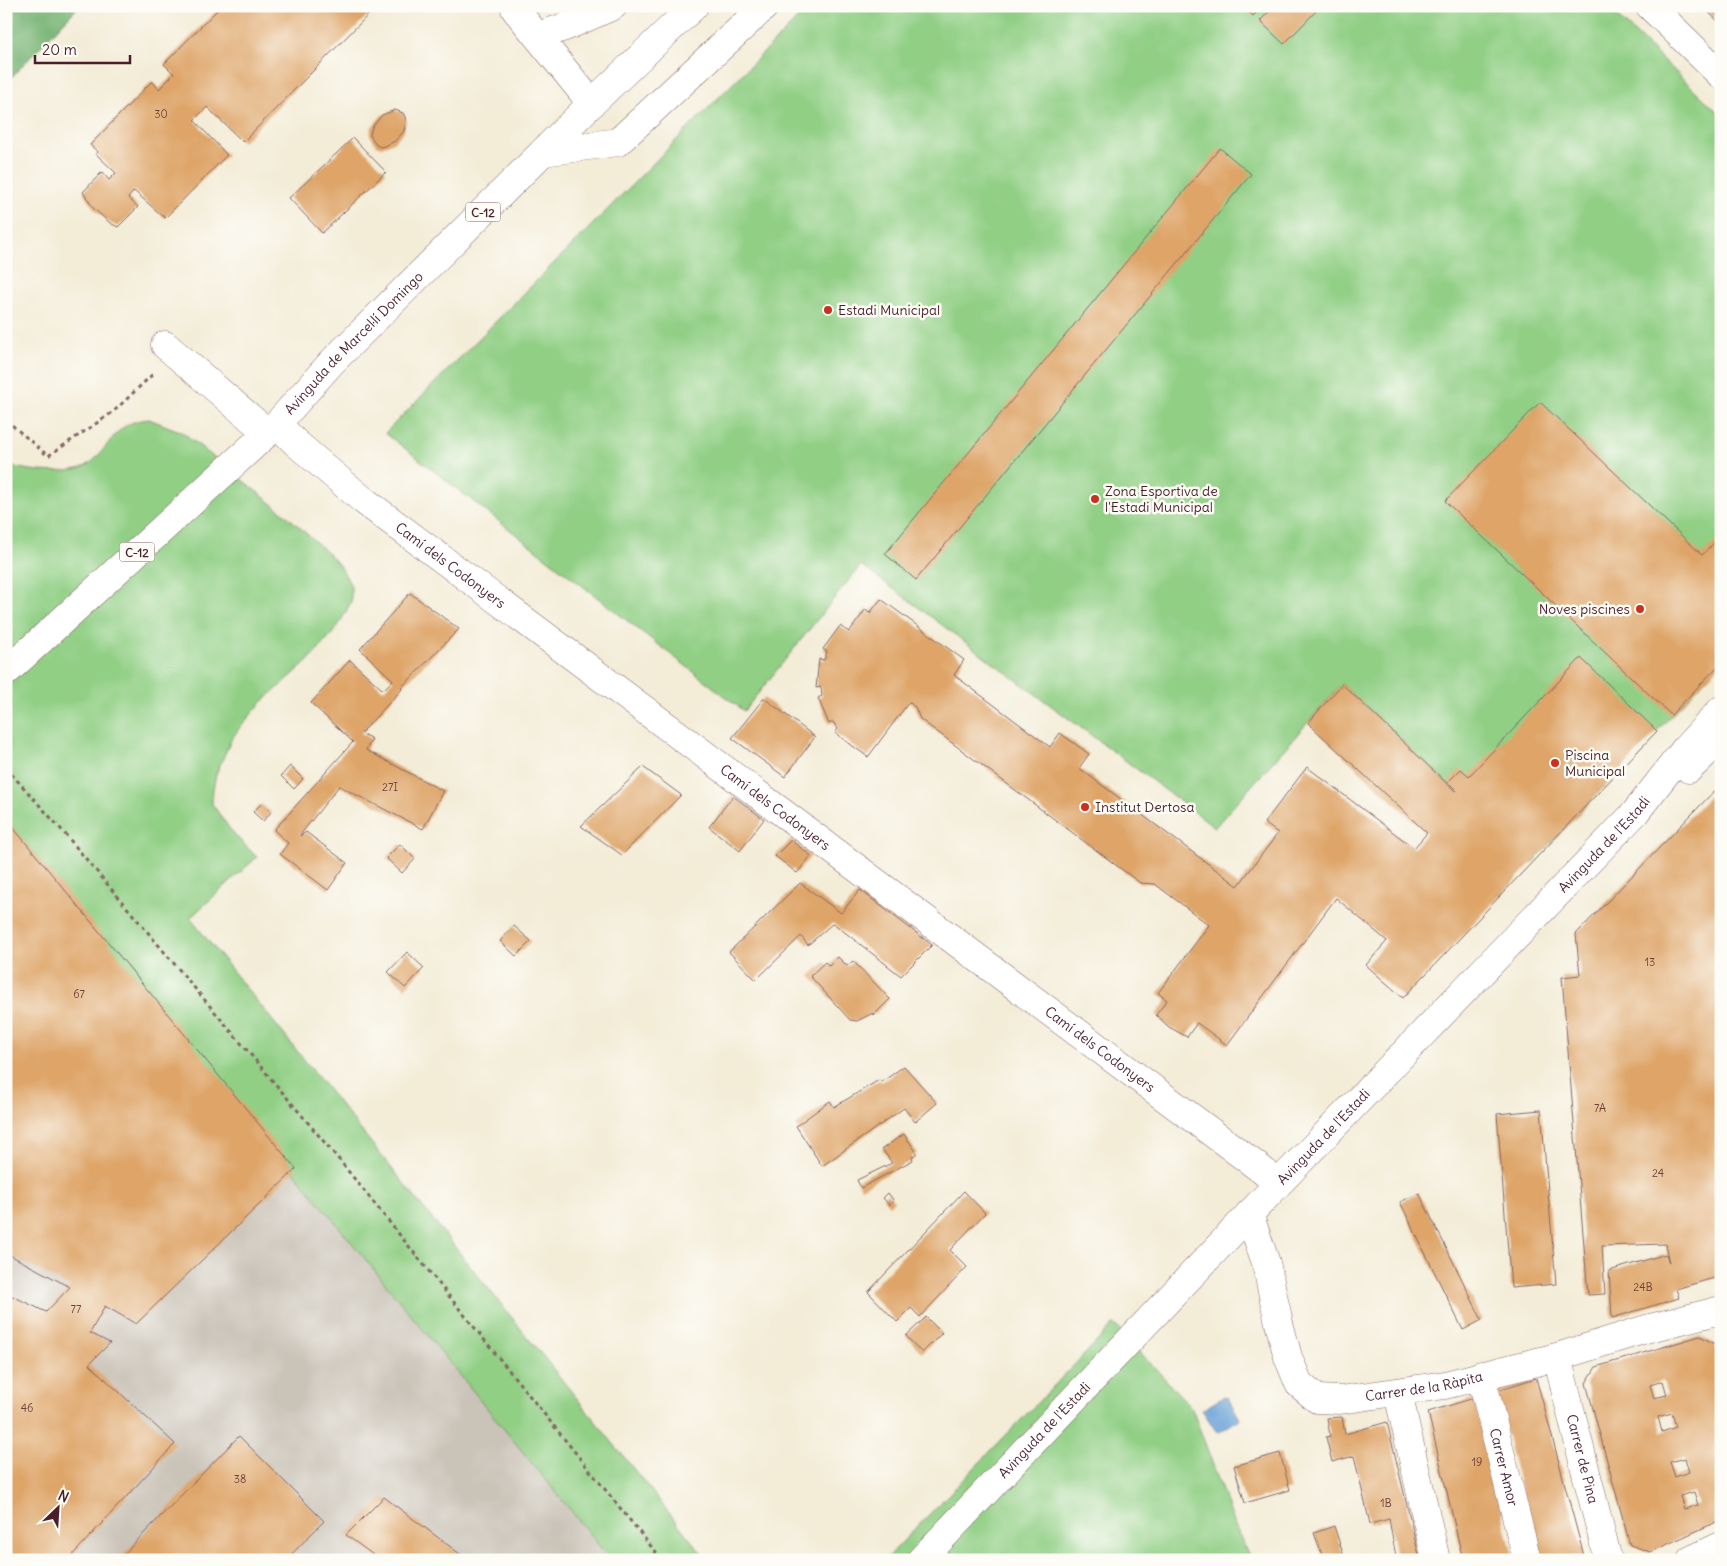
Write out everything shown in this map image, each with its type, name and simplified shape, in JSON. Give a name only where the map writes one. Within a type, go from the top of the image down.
[{"type":"street","points":[[536,36],[574,15],[613,6]]},
{"type":"street","name":"Avinguda de Marcel·lí Domingo","points":[[6,672],[272,428],[331,364],[590,105],[694,6]]},
{"type":"street","points":[[543,152],[618,142],[765,6]]},
{"type":"street","points":[[1650,6],[1721,75]]},
{"type":"street","points":[[515,9],[584,94],[590,105]]},
{"type":"street","name":"Camí dels Codonyers","points":[[165,346],[272,428],[296,443],[363,500],[1222,1140],[1278,1184]]},
{"type":"street","name":"Avinguda de l'Estadi","points":[[921,1560],[1249,1214],[1635,813],[1685,749],[1721,710]]},
{"type":"street","points":[[1635,813],[1721,741]]},
{"type":"street","name":"Carrer de la Ràpita","points":[[1249,1214],[1266,1263],[1288,1357],[1298,1384],[1317,1399],[1340,1400],[1445,1386],[1557,1357],[1646,1329],[1721,1310]]},
{"type":"street","name":"Carrer de Pina","points":[[1557,1357],[1608,1560]]},
{"type":"street","name":"Carrer Amor","points":[[1481,1376],[1527,1560]]},
{"type":"street","points":[[1398,1393],[1436,1560]]},
{"type":"path","points":[[6,420],[48,456],[113,412],[152,375],[165,346]]},
{"type":"path","points":[[6,768],[60,828],[336,1156],[662,1560]]},
{"type":"shaded area","points":[[6,819],[611,1560],[6,1560]]},
{"type":"green space","points":[[6,6],[79,6],[6,83]]},
{"type":"green space","name":"Zona Esportiva de l'Estadi Municipal","points":[[810,6],[1606,6],[1721,115],[1721,663],[1532,863],[1342,684],[1215,827],[861,565],[744,711],[385,433]]},
{"type":"green space","points":[[149,419],[182,432],[285,514],[331,556],[342,569],[351,586],[351,602],[337,628],[308,661],[261,703],[231,740],[216,774],[212,804],[232,832],[257,857],[190,918],[707,1560],[611,1560],[6,819],[6,464],[24,469],[48,472],[82,468],[95,459],[115,435],[127,425]]},
{"type":"green space","points":[[1114,1324],[1192,1408],[1236,1528],[1251,1560],[885,1560]]},
{"type":"water","points":[[1223,1397],[1228,1398],[1240,1419],[1219,1432],[1216,1431],[1202,1410]]},
{"type":"building","points":[[221,6],[377,6],[243,142],[207,107],[194,120],[227,155],[165,218],[134,191],[128,198],[138,207],[118,227],[110,223],[94,209],[83,192],[102,172],[109,180],[116,173],[96,154],[98,152],[90,145],[152,81],[159,89],[174,74],[164,64]]},
{"type":"building","points":[[1243,6],[1262,6],[1253,16]]},
{"type":"building","points":[[1274,6],[1321,6],[1284,44],[1260,21]]},
{"type":"building","points":[[1702,6],[1721,6],[1721,24]]},
{"type":"building","points":[[395,110],[403,113],[405,117],[404,131],[395,141],[387,145],[381,147],[376,145],[370,135],[372,127],[382,115]]},
{"type":"building","points":[[353,138],[386,172],[322,233],[289,198]]},
{"type":"building","points":[[1220,148],[1251,174],[916,580],[885,554]]},
{"type":"building","name":"Noves piscines","points":[[1540,402],[1702,555],[1721,536],[1721,663],[1671,715],[1445,501]]},
{"type":"building","points":[[410,593],[459,629],[401,688],[361,733],[372,739],[366,750],[443,791],[423,829],[339,786],[300,835],[306,832],[347,863],[328,890],[280,854],[288,843],[274,830],[353,742],[311,703],[350,660],[383,690],[393,680],[360,649]]},
{"type":"building","name":"Institut Dertosa","points":[[881,599],[964,660],[954,675],[1050,747],[1060,733],[1089,754],[1079,768],[1238,886],[1278,833],[1264,823],[1307,767],[1414,848],[1427,833],[1308,723],[1342,684],[1455,791],[1448,782],[1461,769],[1469,776],[1581,658],[1657,731],[1403,998],[1366,965],[1387,941],[1336,898],[1227,1045],[1197,1023],[1187,1037],[1169,1027],[1156,1015],[1167,1000],[1158,993],[1209,925],[1155,884],[1140,883],[920,719],[915,707],[909,702],[868,757],[835,733],[838,729],[833,722],[829,724],[818,698],[822,696],[821,687],[816,688],[819,659],[824,660],[827,652],[823,649],[840,626],[849,632],[866,609],[870,613]]},
{"type":"building","points":[[764,698],[815,737],[785,777],[732,738]]},
{"type":"building","points":[[290,766],[303,779],[294,789],[281,776]]},
{"type":"building","points":[[643,767],[681,795],[622,855],[581,826]]},
{"type":"building","points":[[1721,784],[1721,886],[1716,892],[1721,949],[1721,1276],[1676,1289],[1679,1298],[1612,1318],[1609,1271],[1666,1254],[1669,1263],[1665,1244],[1602,1246],[1605,1294],[1588,1295],[1562,977],[1580,975],[1576,934]]},
{"type":"building","points":[[733,796],[764,819],[740,851],[709,827]]},
{"type":"building","points":[[261,804],[271,812],[263,821],[253,812]]},
{"type":"building","points":[[6,819],[296,1169],[136,1324],[105,1306],[90,1333],[110,1343],[89,1364],[175,1444],[68,1560],[17,1560],[6,1550],[6,1293],[46,1312],[70,1287],[6,1253]]},
{"type":"building","points":[[791,840],[811,856],[797,873],[775,856]]},
{"type":"building","points":[[400,844],[415,859],[402,873],[386,858]]},
{"type":"building","points":[[800,883],[841,913],[860,890],[932,945],[901,976],[833,923],[808,945],[801,936],[756,980],[729,952]]},
{"type":"building","points":[[514,926],[531,941],[516,956],[500,941]]},
{"type":"building","points":[[407,952],[424,968],[405,988],[388,972]]},
{"type":"building","points":[[838,957],[847,966],[853,961],[890,999],[874,1015],[873,1013],[857,1021],[850,1020],[810,976],[825,962],[829,966]]},
{"type":"building","points":[[904,1066],[937,1103],[915,1122],[904,1108],[822,1166],[796,1126],[830,1101],[834,1107],[879,1080],[882,1082]]},
{"type":"building","points":[[1541,1110],[1556,1284],[1511,1288],[1497,1114]]},
{"type":"building","points":[[904,1134],[917,1153],[912,1157],[913,1160],[861,1188],[857,1180],[892,1163],[882,1149]]},
{"type":"building","points":[[964,1191],[985,1213],[950,1250],[967,1267],[920,1317],[911,1308],[897,1322],[868,1292]]},
{"type":"building","points":[[888,1193],[894,1201],[889,1205],[883,1198]]},
{"type":"building","points":[[1419,1193],[1482,1320],[1463,1330],[1400,1202]]},
{"type":"building","points":[[926,1317],[942,1333],[922,1353],[906,1336]]},
{"type":"building","points":[[1700,1336],[1715,1344],[1721,1365],[1721,1520],[1650,1552],[1630,1545],[1586,1383],[1596,1367]],"holes":[[[1663,1381],[1667,1395],[1654,1398],[1650,1385]],[[1672,1413],[1676,1427],[1662,1432],[1658,1417]],[[1685,1458],[1689,1472],[1675,1477],[1670,1462]],[[1694,1492],[1698,1505],[1684,1509],[1680,1496]]]},
{"type":"building","points":[[1536,1378],[1585,1560],[1539,1560],[1495,1391]]},
{"type":"building","points":[[1474,1398],[1514,1560],[1463,1560],[1428,1412]]},
{"type":"building","points":[[1342,1417],[1345,1434],[1387,1422],[1420,1560],[1390,1560],[1396,1557],[1389,1519],[1370,1524],[1354,1456],[1332,1462],[1326,1437],[1330,1436],[1327,1418]]},
{"type":"building","points":[[239,1436],[324,1521],[286,1560],[118,1560]]},
{"type":"building","points":[[1280,1453],[1290,1490],[1245,1503],[1234,1466]]},
{"type":"building","points":[[384,1497],[468,1560],[380,1560],[346,1535]]},
{"type":"building","points":[[1334,1526],[1345,1560],[1324,1560],[1314,1533]]},
{"type":"place","name":"Estadi Municipal","points":[[828,310]]},
{"type":"place","name":"Zona Esportiva de l'Estadi Municipal","points":[[1095,499]]},
{"type":"place","name":"Noves piscines","points":[[1640,609]]},
{"type":"place","name":"Piscina Municipal","points":[[1555,763]]},
{"type":"place","name":"Institut Dertosa","points":[[1085,807]]}]
